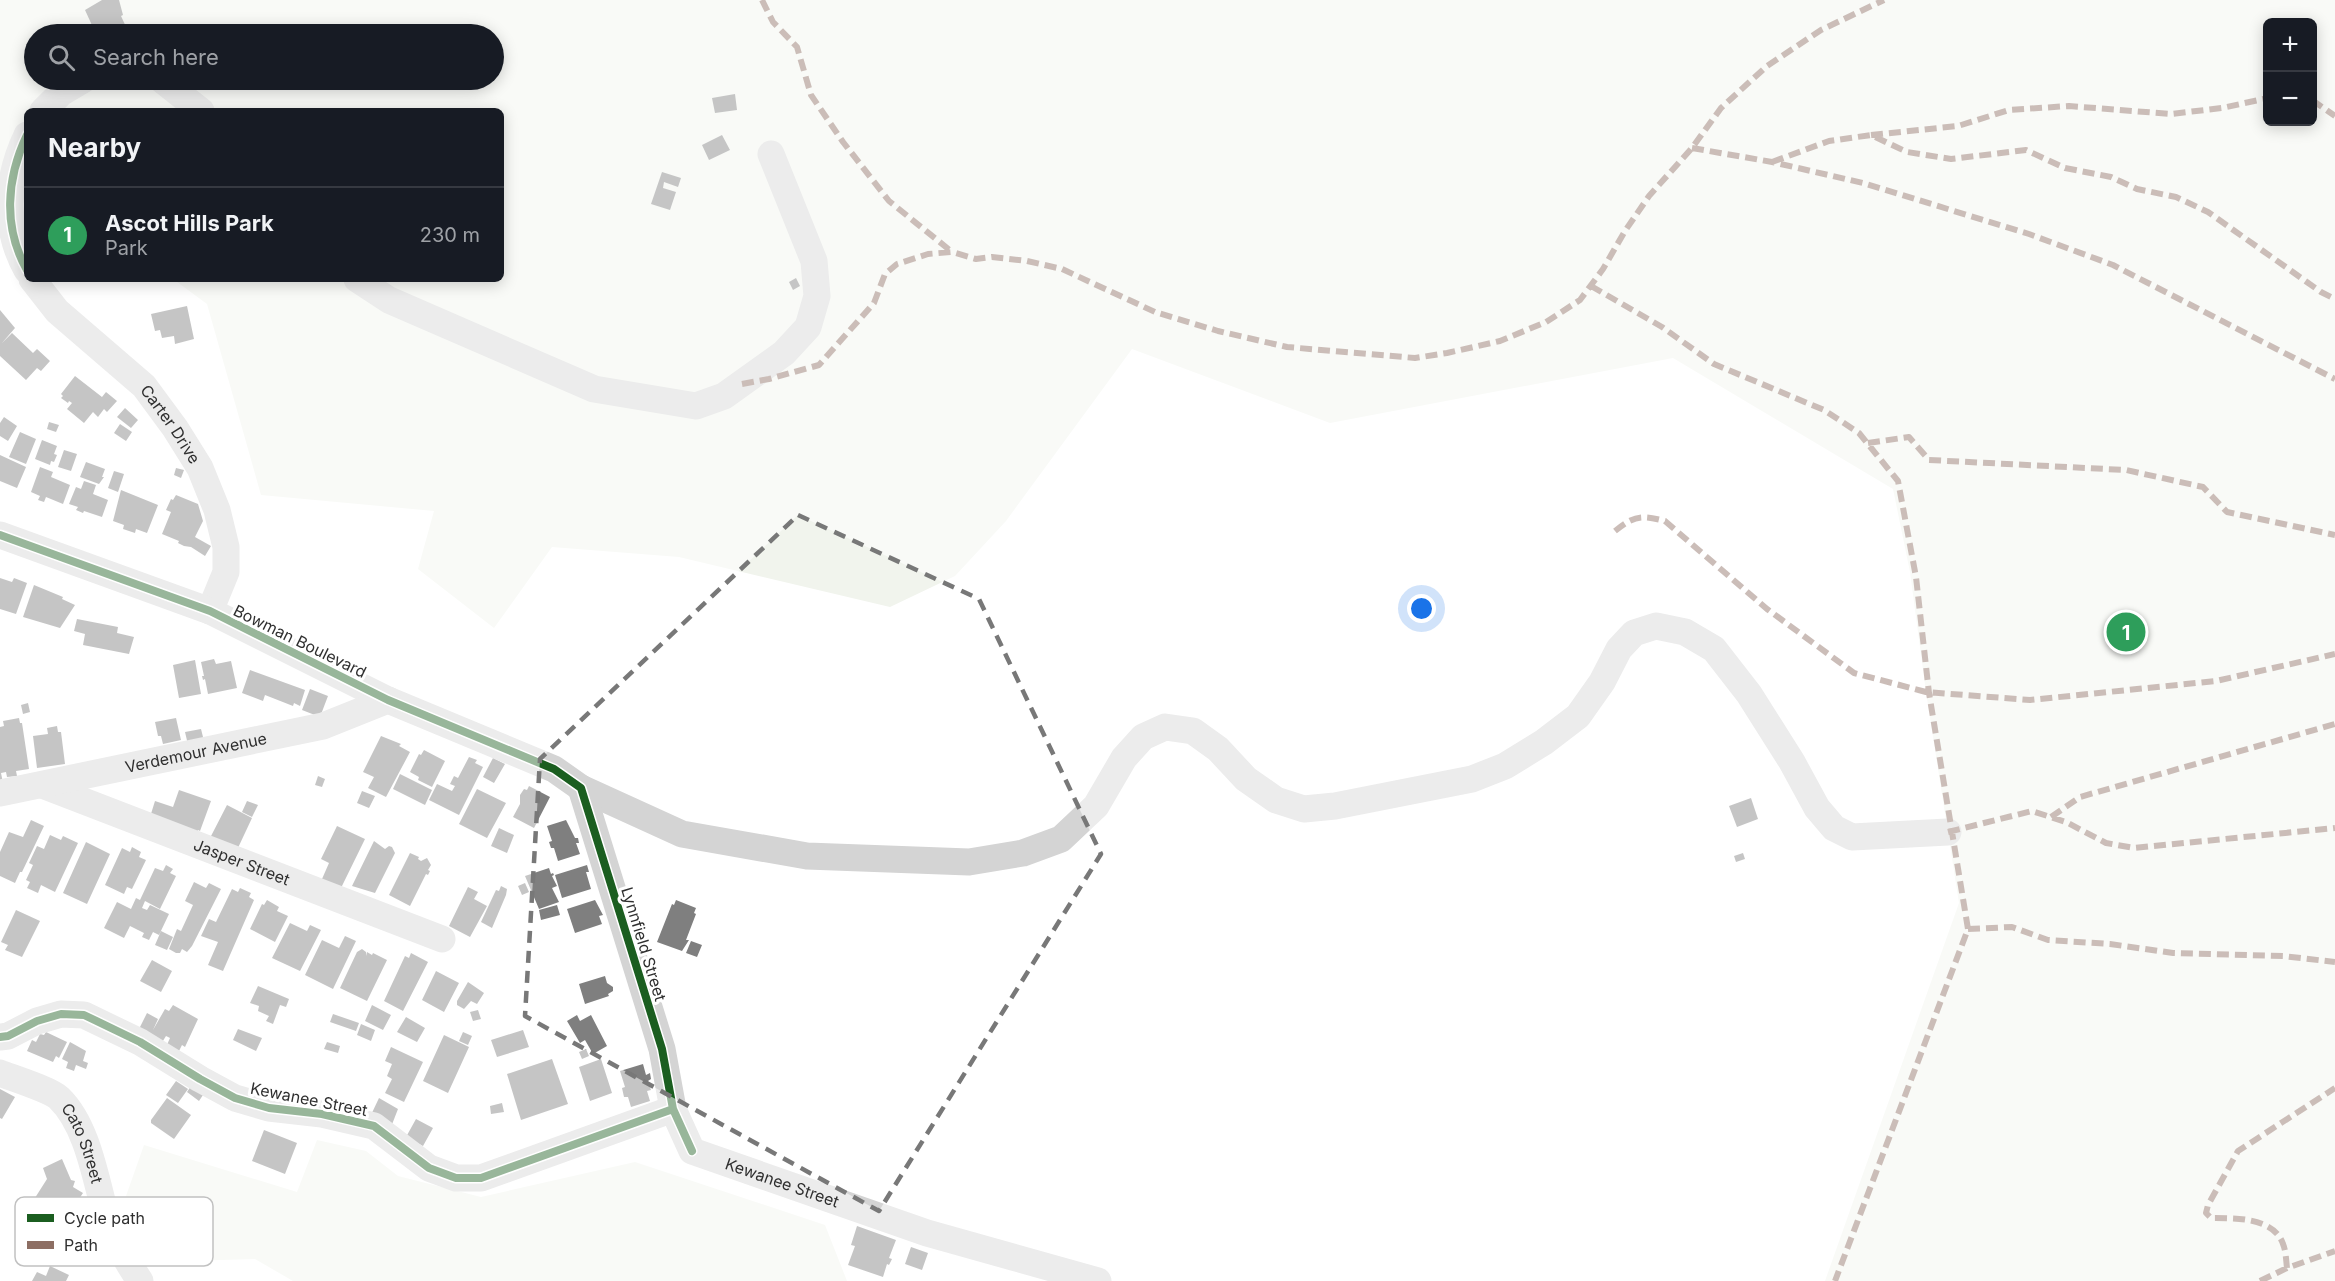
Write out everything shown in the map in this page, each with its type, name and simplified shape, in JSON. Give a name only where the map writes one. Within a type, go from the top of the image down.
[{"type":"street","points":[[46,108],[66,90]]},
{"type":"street","points":[[175,90],[197,108]]},
{"type":"street","points":[[24,142],[10,192],[10,225],[18,255],[24,265]]},
{"type":"street","points":[[362,282],[389,300],[594,389],[653,401],[696,406],[724,396],[784,353],[808,327],[817,296],[814,261],[771,154]]},
{"type":"street","name":"Carter Drive","points":[[34,282],[57,311],[144,386],[175,428],[200,468],[217,510],[226,547],[226,572],[210,611]]},
{"type":"street","name":"Bowman Boulevard","points":[[0,535],[210,611],[388,700],[555,769],[581,788],[682,834],[807,856],[969,862],[1023,854],[1061,839],[1096,806],[1124,758],[1143,737],[1165,727],[1193,731],[1218,749],[1246,779],[1276,800],[1304,809],[1335,806],[1472,779],[1515,760],[1544,742],[1578,716],[1602,682],[1618,649],[1634,633],[1656,626],[1685,632],[1714,649],[1749,694],[1792,762],[1816,808],[1834,828],[1852,837],[1948,832]]},
{"type":"street","name":"Verdemour Avenue","points":[[0,793],[323,726],[388,700]]},
{"type":"street","name":"Jasper Street","points":[[42,785],[442,939]]},
{"type":"street","name":"Lynnfield Street","points":[[581,788],[662,1049],[673,1109]]},
{"type":"street","name":"Kewanee Street","points":[[0,1037],[8,1036],[37,1021],[61,1014],[84,1015],[140,1042],[235,1098],[269,1108],[322,1114],[374,1126],[429,1168],[456,1178],[481,1178],[673,1109],[692,1151],[927,1233],[1098,1281]]},
{"type":"street","name":"Cato Street","points":[[0,1073],[58,1097],[80,1129],[97,1177],[101,1197]]},
{"type":"street","name":"Cato Street","points":[[130,1266],[140,1281]]},
{"type":"highlighted area","points":[[798,515],[979,599],[1101,854],[879,1211],[525,1016],[540,759]]},
{"type":"shaded area","points":[[0,0],[2335,0],[2335,1281],[1825,1281],[1959,903],[1910,572],[1893,489],[1673,358],[1330,423],[1132,349],[1006,521],[955,576],[890,607],[679,557],[552,547],[494,628],[418,569],[434,511],[261,495],[207,304],[177,282],[504,282],[504,108],[24,108],[24,199],[0,190]]},
{"type":"shaded area","points":[[317,1140],[366,1151],[398,1176],[481,1197],[635,1162],[825,1225],[847,1281],[293,1281],[255,1259],[213,1260],[213,1197],[126,1196],[144,1145],[297,1192]]},
{"type":"building","points":[[102,0],[119,0],[125,24],[91,24],[85,10]]},
{"type":"building","points":[[735,94],[737,110],[715,113],[712,98]]},
{"type":"building","points":[[722,135],[730,150],[709,160],[702,145]]},
{"type":"building","points":[[662,172],[681,178],[678,187],[664,182],[663,188],[676,192],[670,210],[651,204]]},
{"type":"building","points":[[796,278],[800,286],[793,290],[789,282]]},
{"type":"building","points":[[187,306],[194,339],[175,344],[174,336],[162,338],[160,330],[155,331],[151,314]]},
{"type":"building","points":[[0,310],[15,328],[2,343],[12,333],[33,353],[37,349],[50,361],[41,371],[37,368],[26,380],[0,356]]},
{"type":"building","points":[[75,376],[102,397],[106,392],[117,401],[107,412],[104,409],[98,417],[93,412],[84,423],[67,409],[72,403],[61,398],[63,396],[61,394]]},
{"type":"building","points":[[125,408],[138,420],[131,428],[117,417]]},
{"type":"building","points":[[4,417],[17,426],[8,441],[0,436],[0,423]]},
{"type":"building","points":[[49,422],[59,425],[56,432],[47,429]]},
{"type":"building","points":[[120,424],[132,432],[126,441],[114,433]]},
{"type":"building","points":[[20,432],[36,439],[26,464],[9,457]]},
{"type":"building","points":[[42,440],[57,446],[54,454],[57,455],[50,465],[35,459]]},
{"type":"building","points":[[64,450],[77,454],[71,471],[58,467]]},
{"type":"building","points":[[0,455],[26,467],[17,488],[0,481]]},
{"type":"building","points":[[86,462],[105,469],[102,477],[104,477],[99,484],[80,477]]},
{"type":"building","points":[[40,467],[53,472],[51,477],[70,485],[63,504],[46,497],[44,502],[38,500],[40,496],[31,492]]},
{"type":"building","points":[[176,468],[184,470],[181,478],[174,475]]},
{"type":"building","points":[[114,471],[124,474],[118,492],[108,488]]},
{"type":"building","points":[[84,481],[96,485],[93,494],[108,500],[102,517],[84,511],[83,513],[76,510],[78,507],[69,504],[76,487],[81,489]]},
{"type":"building","points":[[121,490],[158,505],[147,533],[136,529],[135,533],[123,529],[124,525],[113,521]]},
{"type":"building","points":[[176,495],[198,504],[203,521],[195,537],[211,546],[205,556],[162,534],[171,512],[166,510],[171,499],[173,500]]},
{"type":"building","points":[[0,578],[12,582],[14,578],[27,583],[16,614],[0,609]]},
{"type":"building","points":[[34,585],[63,597],[62,599],[75,605],[60,628],[23,617]]},
{"type":"building","points":[[77,619],[118,627],[117,633],[134,637],[129,654],[83,645],[85,634],[74,631]]},
{"type":"building","points":[[214,659],[216,664],[231,661],[237,688],[208,694],[205,679],[203,680],[202,676],[204,676],[201,662]]},
{"type":"building","points":[[195,660],[201,694],[179,698],[173,665]]},
{"type":"building","points":[[250,670],[305,690],[300,706],[294,703],[293,706],[265,695],[263,701],[242,693]]},
{"type":"building","points":[[310,689],[328,696],[320,717],[302,710]]},
{"type":"building","points":[[28,703],[30,712],[23,714],[21,705]]},
{"type":"building","points":[[19,718],[22,723],[29,769],[16,771],[17,776],[7,777],[6,772],[1,773],[3,783],[0,783],[0,727],[4,726],[3,721]]},
{"type":"building","points":[[176,718],[181,740],[163,744],[161,736],[158,736],[155,722]]},
{"type":"building","points":[[57,726],[58,732],[61,732],[65,764],[37,768],[33,736],[48,734],[47,728]]},
{"type":"building","points":[[201,729],[205,745],[189,749],[185,732]]},
{"type":"building","points":[[381,736],[401,744],[399,746],[410,752],[386,797],[368,788],[374,777],[363,772]]},
{"type":"building","points":[[424,750],[445,761],[432,787],[418,780],[419,777],[410,772],[419,754],[421,755]]},
{"type":"building","points":[[469,757],[477,760],[475,763],[483,767],[459,815],[429,800],[437,784],[452,791],[455,786],[450,784],[454,776],[458,778]]},
{"type":"building","points":[[493,758],[505,764],[494,783],[483,777]]},
{"type":"building","points":[[400,774],[432,790],[425,805],[393,789]]},
{"type":"building","points":[[318,776],[325,779],[322,787],[315,785]]},
{"type":"building","points":[[529,786],[550,797],[534,828],[513,817],[520,804],[520,795]]},
{"type":"building","points":[[477,789],[506,803],[487,838],[459,824]]},
{"type":"building","points":[[179,790],[211,801],[200,831],[198,830],[196,834],[150,817],[155,801],[173,807]]},
{"type":"building","points":[[362,791],[375,796],[369,808],[357,803]]},
{"type":"building","points":[[1751,798],[1758,819],[1737,827],[1729,806]]},
{"type":"building","points":[[247,801],[258,805],[252,817],[242,812]]},
{"type":"building","points":[[227,805],[252,818],[237,850],[210,838]]},
{"type":"building","points":[[31,820],[44,826],[15,883],[0,876],[0,852],[9,832],[23,837]]},
{"type":"building","points":[[566,820],[575,838],[578,838],[579,843],[576,843],[580,854],[558,861],[554,848],[551,848],[549,842],[552,841],[547,826]]},
{"type":"building","points":[[337,826],[365,839],[341,888],[322,879],[329,863],[321,859]]},
{"type":"building","points":[[499,828],[514,835],[507,853],[491,846]]},
{"type":"building","points":[[50,835],[61,840],[63,836],[78,843],[55,892],[41,885],[38,893],[27,888],[30,882],[26,880],[33,865],[29,863],[37,846],[44,849]]},
{"type":"building","points":[[374,841],[385,849],[392,847],[395,853],[375,893],[352,886]]},
{"type":"building","points":[[86,842],[110,854],[87,904],[63,893]]},
{"type":"building","points":[[132,847],[141,852],[139,857],[146,860],[132,889],[127,887],[124,894],[105,885],[122,848],[130,852]]},
{"type":"building","points":[[410,853],[419,857],[421,861],[427,858],[431,865],[428,875],[426,874],[410,906],[389,895]]},
{"type":"building","points":[[1743,853],[1745,859],[1736,862],[1734,856]]},
{"type":"building","points":[[166,865],[173,869],[170,873],[176,876],[160,909],[145,901],[142,908],[147,910],[150,905],[169,914],[159,935],[153,932],[149,940],[142,937],[144,933],[130,926],[124,938],[104,928],[117,902],[131,909],[136,898],[140,900],[155,868],[163,871]]},
{"type":"building","points":[[587,865],[589,872],[586,872],[591,889],[562,898],[555,875]]},
{"type":"building","points":[[549,868],[551,874],[554,875],[552,876],[557,886],[552,888],[559,902],[539,909],[525,876]]},
{"type":"building","points":[[194,882],[206,888],[209,883],[221,889],[192,946],[187,952],[182,949],[180,953],[176,953],[169,949],[177,929],[181,931],[193,905],[185,901]]},
{"type":"building","points":[[525,883],[529,892],[522,895],[518,886]]},
{"type":"building","points":[[501,886],[507,889],[506,895],[492,928],[481,922],[496,890],[499,891]]},
{"type":"building","points":[[468,887],[478,892],[474,899],[487,906],[470,937],[449,926]]},
{"type":"building","points":[[240,888],[251,893],[249,897],[254,900],[223,971],[208,965],[218,942],[201,936],[209,919],[216,922],[232,889],[238,892]]},
{"type":"building","points":[[267,900],[279,907],[277,911],[288,916],[275,942],[250,929],[262,904],[264,905]]},
{"type":"building","points":[[595,900],[603,915],[599,916],[602,924],[575,933],[567,909]]},
{"type":"building","points":[[676,900],[696,908],[686,940],[689,940],[682,951],[657,942],[672,904],[674,905]]},
{"type":"building","points":[[557,905],[560,915],[541,920],[539,910]]},
{"type":"building","points":[[16,910],[40,921],[22,957],[5,950],[8,945],[1,942]]},
{"type":"building","points":[[290,923],[307,931],[310,925],[321,930],[300,971],[272,958]]},
{"type":"building","points":[[161,931],[173,937],[167,950],[155,945]]},
{"type":"building","points":[[345,936],[356,941],[333,989],[305,975],[322,940],[339,948]]},
{"type":"building","points":[[691,941],[702,945],[697,957],[686,953]]},
{"type":"building","points":[[362,949],[366,952],[366,956],[367,952],[372,955],[373,953],[387,960],[367,1001],[340,988],[357,952]]},
{"type":"building","points":[[411,953],[428,962],[403,1011],[384,1001],[405,956],[409,958]]},
{"type":"building","points":[[152,960],[172,971],[161,992],[140,981]]},
{"type":"building","points":[[436,971],[459,983],[444,1012],[422,1000]]},
{"type":"building","points":[[605,976],[607,983],[613,987],[613,991],[608,994],[609,996],[585,1004],[579,984]]},
{"type":"building","points":[[468,982],[484,993],[477,1004],[471,1001],[464,1009],[457,1005],[457,1001]]},
{"type":"building","points":[[258,986],[289,999],[286,1007],[280,1005],[273,1024],[266,1021],[269,1016],[258,1011],[259,1006],[250,1003]]},
{"type":"building","points":[[173,1005],[198,1019],[185,1047],[182,1045],[178,1053],[166,1047],[170,1038],[166,1036],[161,1044],[138,1031],[147,1013],[158,1019],[153,1030],[165,1009],[169,1011]]},
{"type":"building","points":[[372,1005],[391,1015],[383,1030],[365,1021]]},
{"type":"building","points":[[478,1010],[481,1019],[473,1021],[470,1012]]},
{"type":"building","points":[[333,1014],[359,1023],[356,1031],[330,1022]]},
{"type":"building","points":[[577,1015],[580,1021],[591,1015],[607,1046],[593,1054],[585,1040],[580,1043],[567,1021]]},
{"type":"building","points":[[406,1017],[425,1028],[417,1042],[397,1032]]},
{"type":"building","points":[[361,1024],[375,1030],[371,1041],[357,1035]]},
{"type":"building","points":[[238,1029],[262,1038],[256,1051],[233,1040]]},
{"type":"building","points":[[523,1030],[529,1047],[497,1057],[491,1040]]},
{"type":"building","points":[[46,1032],[67,1042],[59,1058],[56,1056],[53,1062],[27,1051],[32,1040],[36,1042],[40,1034],[44,1035]]},
{"type":"building","points":[[463,1032],[472,1036],[468,1045],[459,1041]]},
{"type":"building","points":[[444,1035],[469,1047],[448,1093],[423,1081]]},
{"type":"building","points":[[70,1042],[86,1051],[83,1061],[88,1063],[86,1069],[76,1065],[74,1071],[66,1068],[68,1062],[62,1059]]},
{"type":"building","points":[[327,1042],[340,1046],[338,1053],[324,1049]]},
{"type":"building","points":[[391,1047],[423,1062],[404,1102],[385,1093],[392,1079],[387,1076],[392,1064],[385,1061]]},
{"type":"building","points":[[586,1049],[589,1056],[582,1059],[579,1052]]},
{"type":"building","points":[[552,1059],[568,1104],[521,1120],[507,1074]]},
{"type":"building","points":[[601,1059],[612,1093],[590,1101],[579,1067]]},
{"type":"building","points":[[643,1064],[646,1075],[650,1073],[651,1079],[648,1081],[651,1090],[647,1091],[650,1101],[631,1107],[628,1097],[624,1097],[622,1088],[625,1087],[620,1071]]},
{"type":"building","points":[[176,1081],[188,1089],[178,1103],[166,1095]]},
{"type":"building","points":[[193,1083],[205,1092],[199,1101],[187,1092]]},
{"type":"building","points":[[0,1089],[15,1097],[2,1119],[0,1118]]},
{"type":"building","points":[[167,1098],[191,1115],[174,1139],[151,1123]]},
{"type":"building","points":[[379,1098],[398,1109],[391,1127],[370,1117]]},
{"type":"building","points":[[502,1103],[504,1112],[491,1114],[490,1106]]},
{"type":"building","points":[[416,1119],[433,1128],[423,1146],[406,1137]]},
{"type":"building","points":[[264,1130],[297,1143],[285,1174],[252,1161]]},
{"type":"building","points":[[62,1159],[71,1180],[75,1181],[73,1187],[83,1193],[80,1197],[36,1197],[47,1179],[43,1168]]},
{"type":"building","points":[[857,1226],[896,1240],[889,1258],[892,1259],[889,1265],[887,1264],[883,1277],[848,1265],[855,1246],[851,1245]]},
{"type":"building","points":[[911,1247],[928,1253],[922,1270],[905,1264]]},
{"type":"building","points":[[50,1266],[69,1275],[66,1281],[32,1281],[37,1272],[46,1276]]},
{"type":"marked path","points":[[762,0],[773,22],[797,47],[811,95],[843,142],[889,201],[952,252]]},
{"type":"marked path","points":[[742,384],[819,365],[874,303],[885,274],[897,264],[928,254],[952,252],[976,259],[992,257],[1027,261],[1062,269],[1155,312],[1218,331],[1287,347],[1415,358],[1500,341],[1546,322],[1580,300],[1603,269],[1649,196],[1692,148],[1721,108],[1767,66],[1821,30],[1884,0]]},
{"type":"marked path","points":[[1871,135],[1958,126],[2009,110],[2069,106],[2171,114],[2222,108],[2263,99]]},
{"type":"marked path","points":[[2317,103],[2335,116]]},
{"type":"marked path","points":[[1772,162],[1829,141],[1871,135],[1907,152],[1951,159],[2026,150],[2065,168],[2111,177],[2137,189],[2176,197],[2208,212],[2321,292],[2335,299]]},
{"type":"marked path","points":[[1692,148],[1772,162],[1863,183],[2029,234],[2113,265],[2335,379]]},
{"type":"marked path","points":[[1591,286],[1662,327],[1714,364],[1824,410],[1859,433],[1898,481],[1916,577],[1929,693],[1968,929],[1835,1281]]},
{"type":"marked path","points":[[1868,443],[1909,437],[1929,460],[2126,470],[2203,487],[2227,512],[2335,535]]},
{"type":"marked path","points":[[1615,531],[1633,519],[1644,517],[1665,521],[1767,609],[1854,673],[1926,692],[2030,700],[2216,681],[2335,654]]},
{"type":"marked path","points":[[2051,817],[2080,797],[2335,724]]},
{"type":"marked path","points":[[1948,832],[2032,811],[2066,822],[2106,843],[2134,848],[2335,828]]},
{"type":"marked path","points":[[1968,929],[2012,927],[2048,940],[2110,944],[2173,953],[2283,956],[2335,962]]},
{"type":"marked path","points":[[2287,1268],[2283,1244],[2271,1229],[2242,1219],[2211,1218],[2206,1213],[2208,1205],[2238,1151],[2335,1088]]},
{"type":"marked path","points":[[2260,1281],[2287,1268],[2335,1251]]},
{"type":"cycle path","points":[[24,142],[11,186],[10,203],[14,237],[24,264]]},
{"type":"cycle path","points":[[0,535],[210,611],[388,700],[554,769],[581,788],[662,1049],[673,1109]]},
{"type":"cycle path","points":[[0,1037],[8,1036],[37,1021],[61,1014],[84,1015],[140,1042],[235,1098],[269,1108],[322,1114],[374,1126],[429,1168],[456,1178],[481,1178],[673,1109],[692,1151]]},
{"type":"place","name":"Ascot Hills Park","points":[[2126,632]]}]
